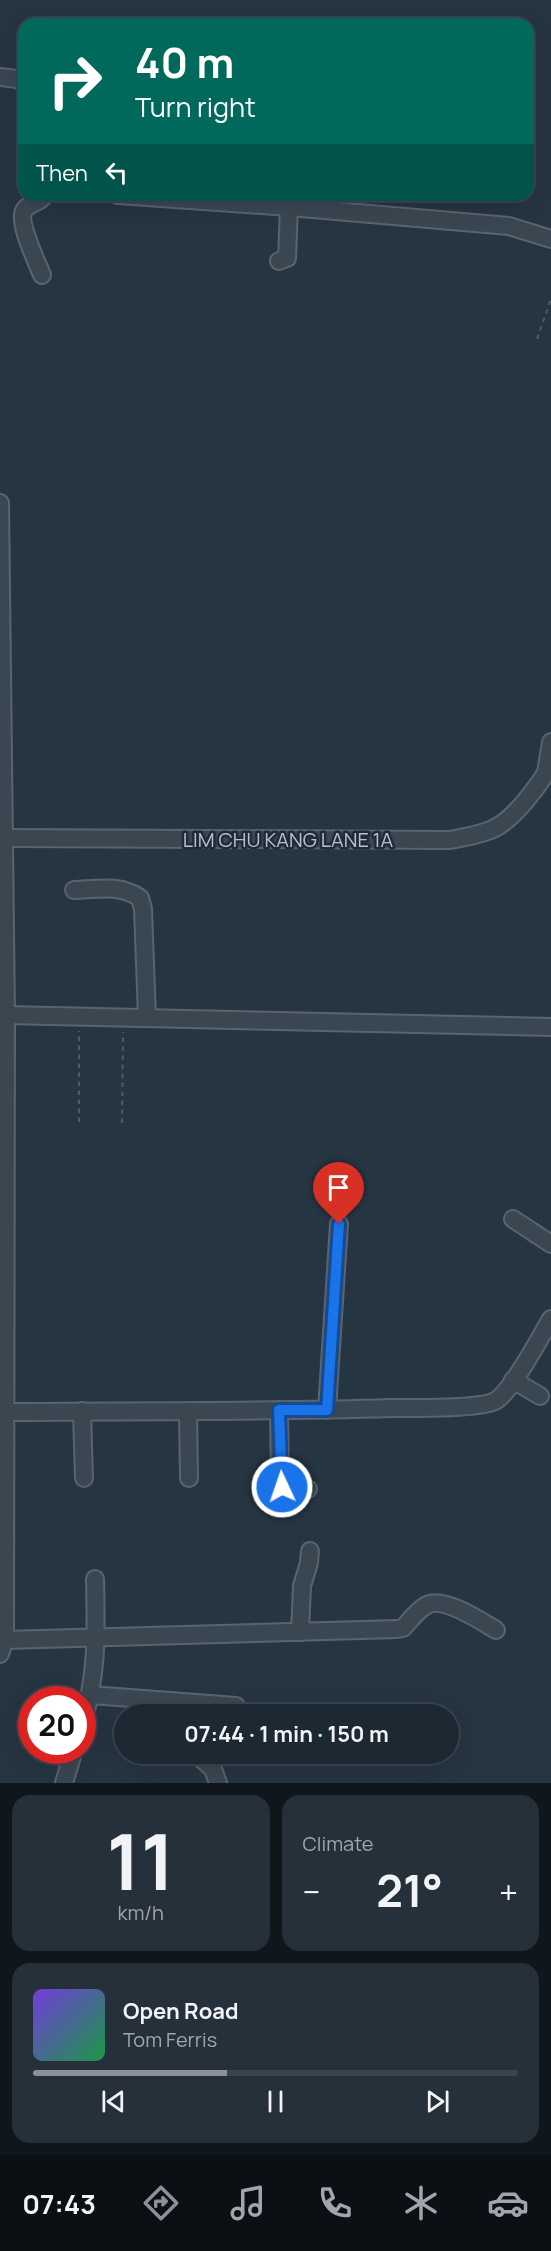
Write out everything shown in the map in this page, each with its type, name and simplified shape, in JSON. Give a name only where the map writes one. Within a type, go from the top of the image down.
[{"type":"street","points":[[0,77],[18,80]]},
{"type":"street","points":[[40,201],[26,208],[23,213],[24,228],[42,275]]},
{"type":"street","points":[[204,201],[509,226],[551,239]]},
{"type":"street","points":[[279,261],[287,258],[289,207]]},
{"type":"street","points":[[0,503],[6,1015],[3,1262],[6,1412],[3,1647],[96,1638],[403,1629],[425,1605],[438,1602],[455,1608],[496,1630]]},
{"type":"street","name":"LIM CHU KANG LANE 1A","points":[[5,838],[450,840],[497,827],[529,796],[548,769],[551,742]]},
{"type":"street","points":[[74,890],[128,890],[140,898],[143,909],[147,1018]]},
{"type":"street","points":[[6,1015],[551,1027]]},
{"type":"street","points":[[513,1219],[551,1244]]},
{"type":"street","points":[[327,1410],[339,1224]]},
{"type":"street","points":[[6,1412],[327,1410],[485,1404],[495,1402],[513,1380],[551,1319]]},
{"type":"street","points":[[513,1380],[540,1396]]},
{"type":"street","points":[[279,1410],[280,1484],[285,1488],[308,1489]]},
{"type":"street","points":[[188,1411],[189,1478]]},
{"type":"street","points":[[82,1412],[84,1478]]},
{"type":"street","points":[[300,1632],[302,1586],[310,1551]]},
{"type":"street","points":[[93,1686],[96,1638],[95,1579]]},
{"type":"street","points":[[96,1696],[143,1704]]},
{"type":"street","points":[[64,1783],[70,1764]]},
{"type":"street","points":[[207,1764],[213,1769],[218,1783]]},
{"type":"path","points":[[537,339],[551,299]]},
{"type":"path","points":[[79,1017],[79,1122]]},
{"type":"path","points":[[122,1123],[123,1017]]},
{"type":"route","points":[[282,1487],[280,1484],[279,1410],[327,1410],[339,1224]]}]
